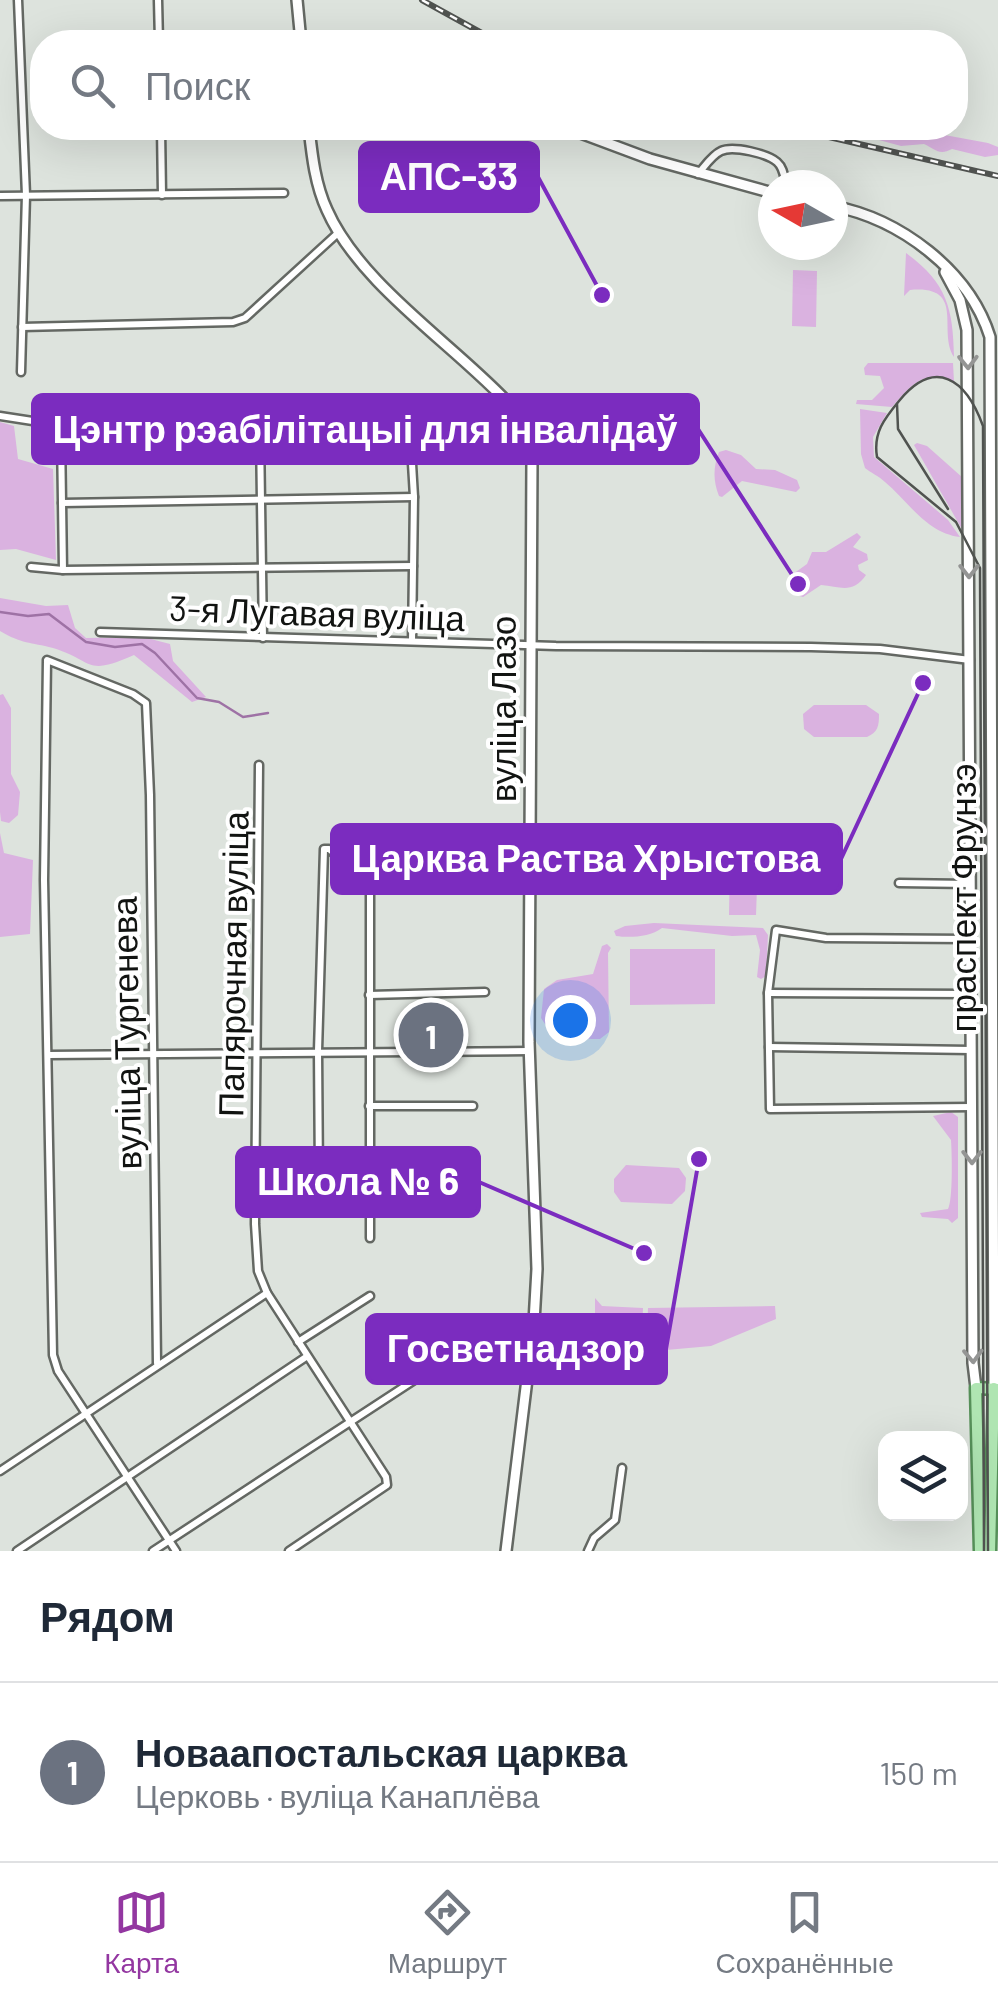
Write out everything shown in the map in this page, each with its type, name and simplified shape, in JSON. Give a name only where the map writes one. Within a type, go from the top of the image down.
[{"type":"main road","points":[[297,0],[300,30]]},
{"type":"main road","name":"вуліца Лазо","points":[[311,140],[317,180],[338,233],[382,284],[500,394],[517,416],[528,443],[533,471],[529,1051],[537,1269],[506,1551]]},
{"type":"main road","points":[[601,140],[698,174],[758,189]]},
{"type":"main road","name":"праспект Фрунзэ","points":[[848,210],[881,220],[938,261],[954,276],[986,325],[990,338],[996,1389],[990,1551]]},
{"type":"main road","name":"праспект Фрунзэ","points":[[938,261],[960,300],[967,330],[973,1364],[978,1410],[980,1551]]},
{"type":"main road","points":[[967,330],[986,325]]},
{"type":"main road","points":[[969,397],[990,398]]},
{"type":"main road","points":[[970,706],[980,720],[991,712]]},
{"type":"main road","points":[[970,744],[974,736],[983,732],[992,746]]},
{"type":"main road","points":[[976,1388],[996,1389]]},
{"type":"main road","points":[[978,1410],[995,1411]]},
{"type":"street","points":[[18,0],[26,196],[20,372]]},
{"type":"street","points":[[158,0],[159,30]]},
{"type":"street","points":[[161,140],[162,195]]},
{"type":"street","points":[[698,174],[724,148],[774,159],[783,170]]},
{"type":"street","points":[[0,196],[284,193]]},
{"type":"street","points":[[22,327],[233,322],[244,318],[338,233]]},
{"type":"street","points":[[0,416],[39,422],[61,435],[403,433],[421,425],[500,423],[517,416]]},
{"type":"street","points":[[410,430],[414,498],[412,641]]},
{"type":"street","points":[[260,434],[263,638]]},
{"type":"street","points":[[61,435],[64,570]]},
{"type":"street","points":[[62,503],[414,498]]},
{"type":"street","points":[[31,567],[64,570],[413,566]]},
{"type":"street","name":"3-я Лугавая вуліца","points":[[100,632],[532,646],[846,648],[970,660]]},
{"type":"street","name":"вуліца Тургенева","points":[[48,1055],[45,662],[52,660],[146,703],[157,1363]]},
{"type":"street","name":"Папярочная вуліца","points":[[259,766],[258,1271],[306,1357],[386,1477],[387,1486],[290,1551]]},
{"type":"street","points":[[319,1181],[324,849],[330,849],[370,889],[370,1238]]},
{"type":"street","points":[[899,883],[971,884]]},
{"type":"street","points":[[971,939],[826,938],[776,930],[768,993],[770,1110],[972,1107]]},
{"type":"street","points":[[369,995],[485,992]]},
{"type":"street","points":[[768,993],[972,994]]},
{"type":"street","points":[[769,1047],[972,1050]]},
{"type":"street","points":[[176,1551],[55,1364],[51,1338],[48,1055],[529,1051]]},
{"type":"street","points":[[370,1106],[473,1106]]},
{"type":"street","points":[[370,1156],[454,1157]]},
{"type":"street","points":[[0,1471],[157,1363],[268,1293]]},
{"type":"street","points":[[298,1342],[370,1296]]},
{"type":"street","points":[[153,1551],[497,1326],[534,1322]]},
{"type":"street","points":[[17,1551],[306,1357]]},
{"type":"street","points":[[588,1551],[594,1538],[615,1520],[622,1468]]},
{"type":"shaded area","points":[[968,139],[998,147],[998,155],[985,157],[952,149],[940,152],[924,144],[901,146],[879,140]]},
{"type":"shaded area","points":[[906,253],[931,275],[945,298],[954,357],[947,312],[939,295],[928,290],[910,290],[904,296]]},
{"type":"shaded area","points":[[793,270],[817,271],[816,327],[792,326]]},
{"type":"shaded area","points":[[868,363],[953,363],[954,382],[926,378],[892,407],[856,404],[857,400],[872,400],[884,388],[880,376],[865,375]]},
{"type":"shaded area","points":[[860,409],[887,413],[873,437],[874,457],[948,520],[960,537],[927,523],[865,468]]},
{"type":"shaded area","points":[[0,422],[14,426],[18,459],[53,469],[56,560],[16,549],[0,550]]},
{"type":"shaded area","points":[[914,445],[927,446],[963,478],[963,531]]},
{"type":"shaded area","points":[[719,452],[741,455],[756,469],[775,470],[797,480],[800,488],[796,492],[742,481],[719,496],[715,469]]},
{"type":"shaded area","points":[[857,533],[861,537],[853,547],[867,554],[868,560],[858,565],[866,575],[861,581],[846,588],[821,585],[803,597],[793,594],[793,574],[807,564],[812,552],[826,552]]},
{"type":"shaded area","points":[[0,598],[46,606],[68,605],[75,628],[86,638],[143,637],[170,644],[173,661],[206,697],[192,702],[134,655],[97,666],[53,648],[20,641],[0,631]]},
{"type":"shaded area","points":[[3,694],[11,708],[11,774],[20,792],[18,815],[9,823],[1,821],[0,812]]},
{"type":"shaded area","points":[[814,705],[866,705],[879,714],[877,728],[867,737],[814,737],[804,729],[803,714]]},
{"type":"shaded area","points":[[0,833],[4,853],[33,860],[30,934],[0,937]]},
{"type":"shaded area","points":[[730,859],[758,859],[756,915],[729,915]]},
{"type":"shaded area","points":[[654,923],[763,928],[768,935],[766,976],[757,977],[760,950],[756,935],[662,928],[627,937],[616,936],[614,931]]},
{"type":"shaded area","points":[[607,944],[611,948],[609,1032],[600,1039],[586,1039],[569,1020],[561,1028],[545,1024],[541,1018],[544,989],[557,980],[593,974],[602,946]]},
{"type":"shaded area","points":[[630,949],[715,949],[715,1004],[630,1005]]},
{"type":"shaded area","points":[[951,1112],[958,1117],[958,1218],[952,1223],[948,1219],[922,1217],[920,1213],[948,1209],[950,1204],[951,1140],[933,1116]]},
{"type":"shaded area","points":[[626,1165],[679,1168],[686,1178],[685,1191],[672,1204],[621,1202],[614,1192],[614,1179]]},
{"type":"shaded area","points":[[595,1298],[602,1306],[643,1308],[642,1334],[595,1332]]},
{"type":"shaded area","points":[[775,1306],[776,1319],[711,1346],[655,1351],[655,1334],[647,1334],[648,1308]]},
{"type":"waterway","points":[[0,612],[49,614],[86,642],[115,647],[142,644],[197,698],[219,702],[243,717],[268,713]]},
{"type":"tram line","points":[[984,1551],[980,568],[956,522],[877,457],[876,448],[881,427],[899,401],[912,388],[937,377],[948,379],[968,396],[983,426],[988,1551]]},
{"type":"tram line","points":[[897,404],[898,429],[948,509]]},
{"type":"railway","points":[[422,0],[476,30]]},
{"type":"railway","points":[[842,140],[998,176]]},
{"type":"place","name":"АПС-33","points":[[602,295]]},
{"type":"place","name":"Цэнтр рэабілітацыі для інвалідаў","points":[[798,584]]},
{"type":"place","name":"Царква Раства Хрыстова","points":[[923,683]]},
{"type":"place","name":"Новаапостальская царква","points":[[431,1035]]},
{"type":"place","name":"Госветнадзор","points":[[699,1159]]},
{"type":"place","name":"Школа № 6","points":[[644,1253]]}]
